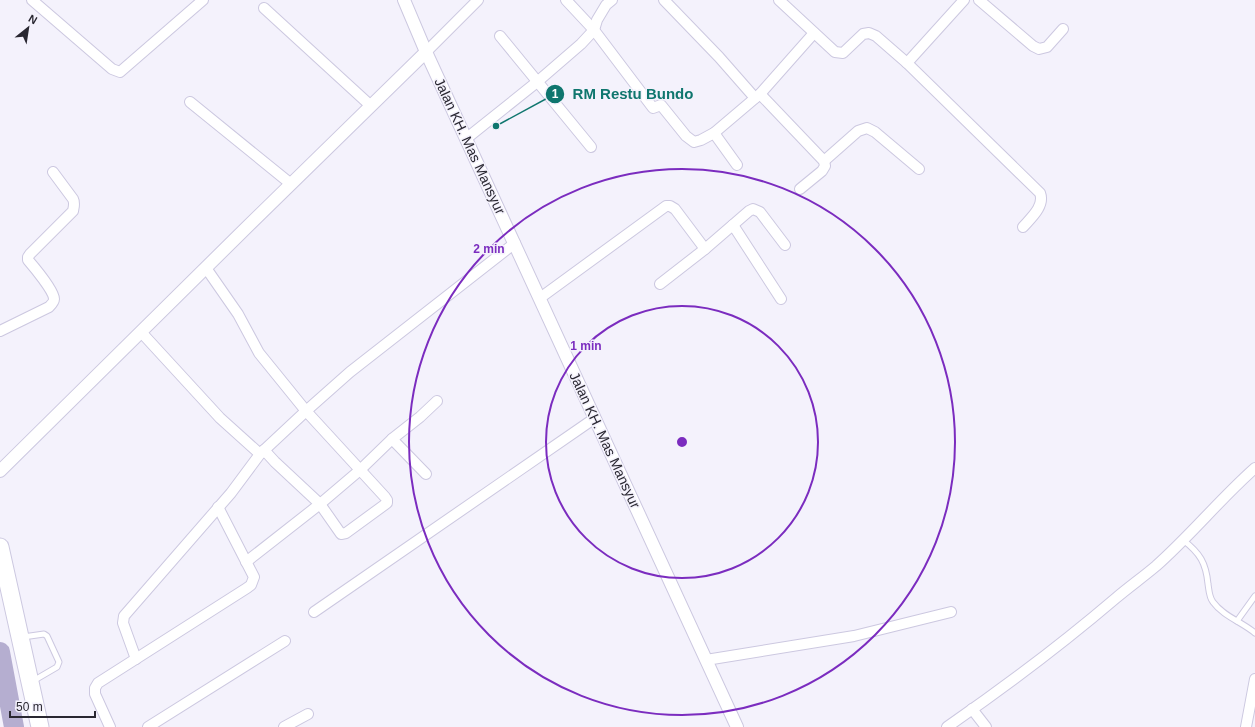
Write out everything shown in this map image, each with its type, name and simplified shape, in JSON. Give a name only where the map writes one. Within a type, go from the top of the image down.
[{"type":"highway","points":[[0,547],[40,727]]},
{"type":"street","points":[[32,0],[112,69],[120,72],[197,2]]},
{"type":"street","name":"Jalan KH. Mas Mansyur","points":[[404,0],[426,52],[467,138],[737,727]]},
{"type":"street","points":[[0,471],[478,0]]},
{"type":"street","points":[[566,0],[594,30],[653,108],[661,105],[689,140],[694,142],[698,142],[714,133],[758,96],[814,33]]},
{"type":"street","points":[[467,138],[537,82],[580,44],[594,30],[597,20],[606,5],[612,0]]},
{"type":"street","points":[[664,0],[824,161],[825,166],[823,169],[800,189]]},
{"type":"street","points":[[907,63],[964,0]]},
{"type":"street","points":[[979,0],[1033,46],[1039,49],[1047,47],[1063,29]]},
{"type":"street","points":[[786,2],[814,33],[835,52],[840,53],[847,50],[863,34],[872,33],[907,63],[958,112],[988,144],[1039,191],[1042,197],[1040,205],[1023,227]]},
{"type":"street","points":[[264,8],[371,106]]},
{"type":"street","points":[[500,36],[591,147]]},
{"type":"street","points":[[190,102],[290,184]]},
{"type":"street","points":[[824,161],[858,131],[867,128],[875,132],[919,169]]},
{"type":"street","points":[[714,133],[737,164]]},
{"type":"street","points":[[0,331],[49,307],[54,299],[43,279],[28,260],[28,257],[73,211],[75,202],[53,172]]},
{"type":"street","points":[[540,298],[666,206],[671,206],[675,209],[705,249]]},
{"type":"street","points":[[660,284],[705,249],[751,209],[756,209],[760,212],[785,245]]},
{"type":"street","points":[[733,225],[781,299]]},
{"type":"street","points":[[136,659],[123,623],[124,616],[231,493],[262,452],[350,372],[514,243]]},
{"type":"street","points":[[141,332],[220,418],[275,462],[320,504],[339,532],[343,534],[387,504],[387,500],[306,411],[259,353],[238,314],[206,268]]},
{"type":"street","points":[[246,562],[320,504],[360,470],[392,439],[420,417],[437,401]]},
{"type":"street","points":[[314,612],[595,418]]},
{"type":"street","points":[[392,439],[426,474]]},
{"type":"street","points":[[947,727],[972,710],[1089,620],[1155,566],[1255,468]]},
{"type":"street","points":[[110,727],[95,694],[95,688],[98,683],[251,586],[254,577],[218,507]]},
{"type":"street","points":[[706,660],[812,643],[834,638],[854,636],[951,612]]},
{"type":"street","points":[[148,727],[285,641]]},
{"type":"street","points":[[1246,727],[1255,679]]},
{"type":"street","points":[[972,710],[986,727]]},
{"type":"street","points":[[284,727],[308,714]]},
{"type":"lane","points":[[1183,540],[1197,552],[1201,558],[1206,573],[1212,602],[1255,634]]},
{"type":"lane","points":[[1238,621],[1255,596]]},
{"type":"lane","points":[[20,638],[44,634],[47,636],[59,662],[57,667],[30,682]]},
{"type":"waterway","points":[[0,652],[14,727]]},
{"type":"place","name":"RM Restu Bundo","points":[[496,126]]}]
